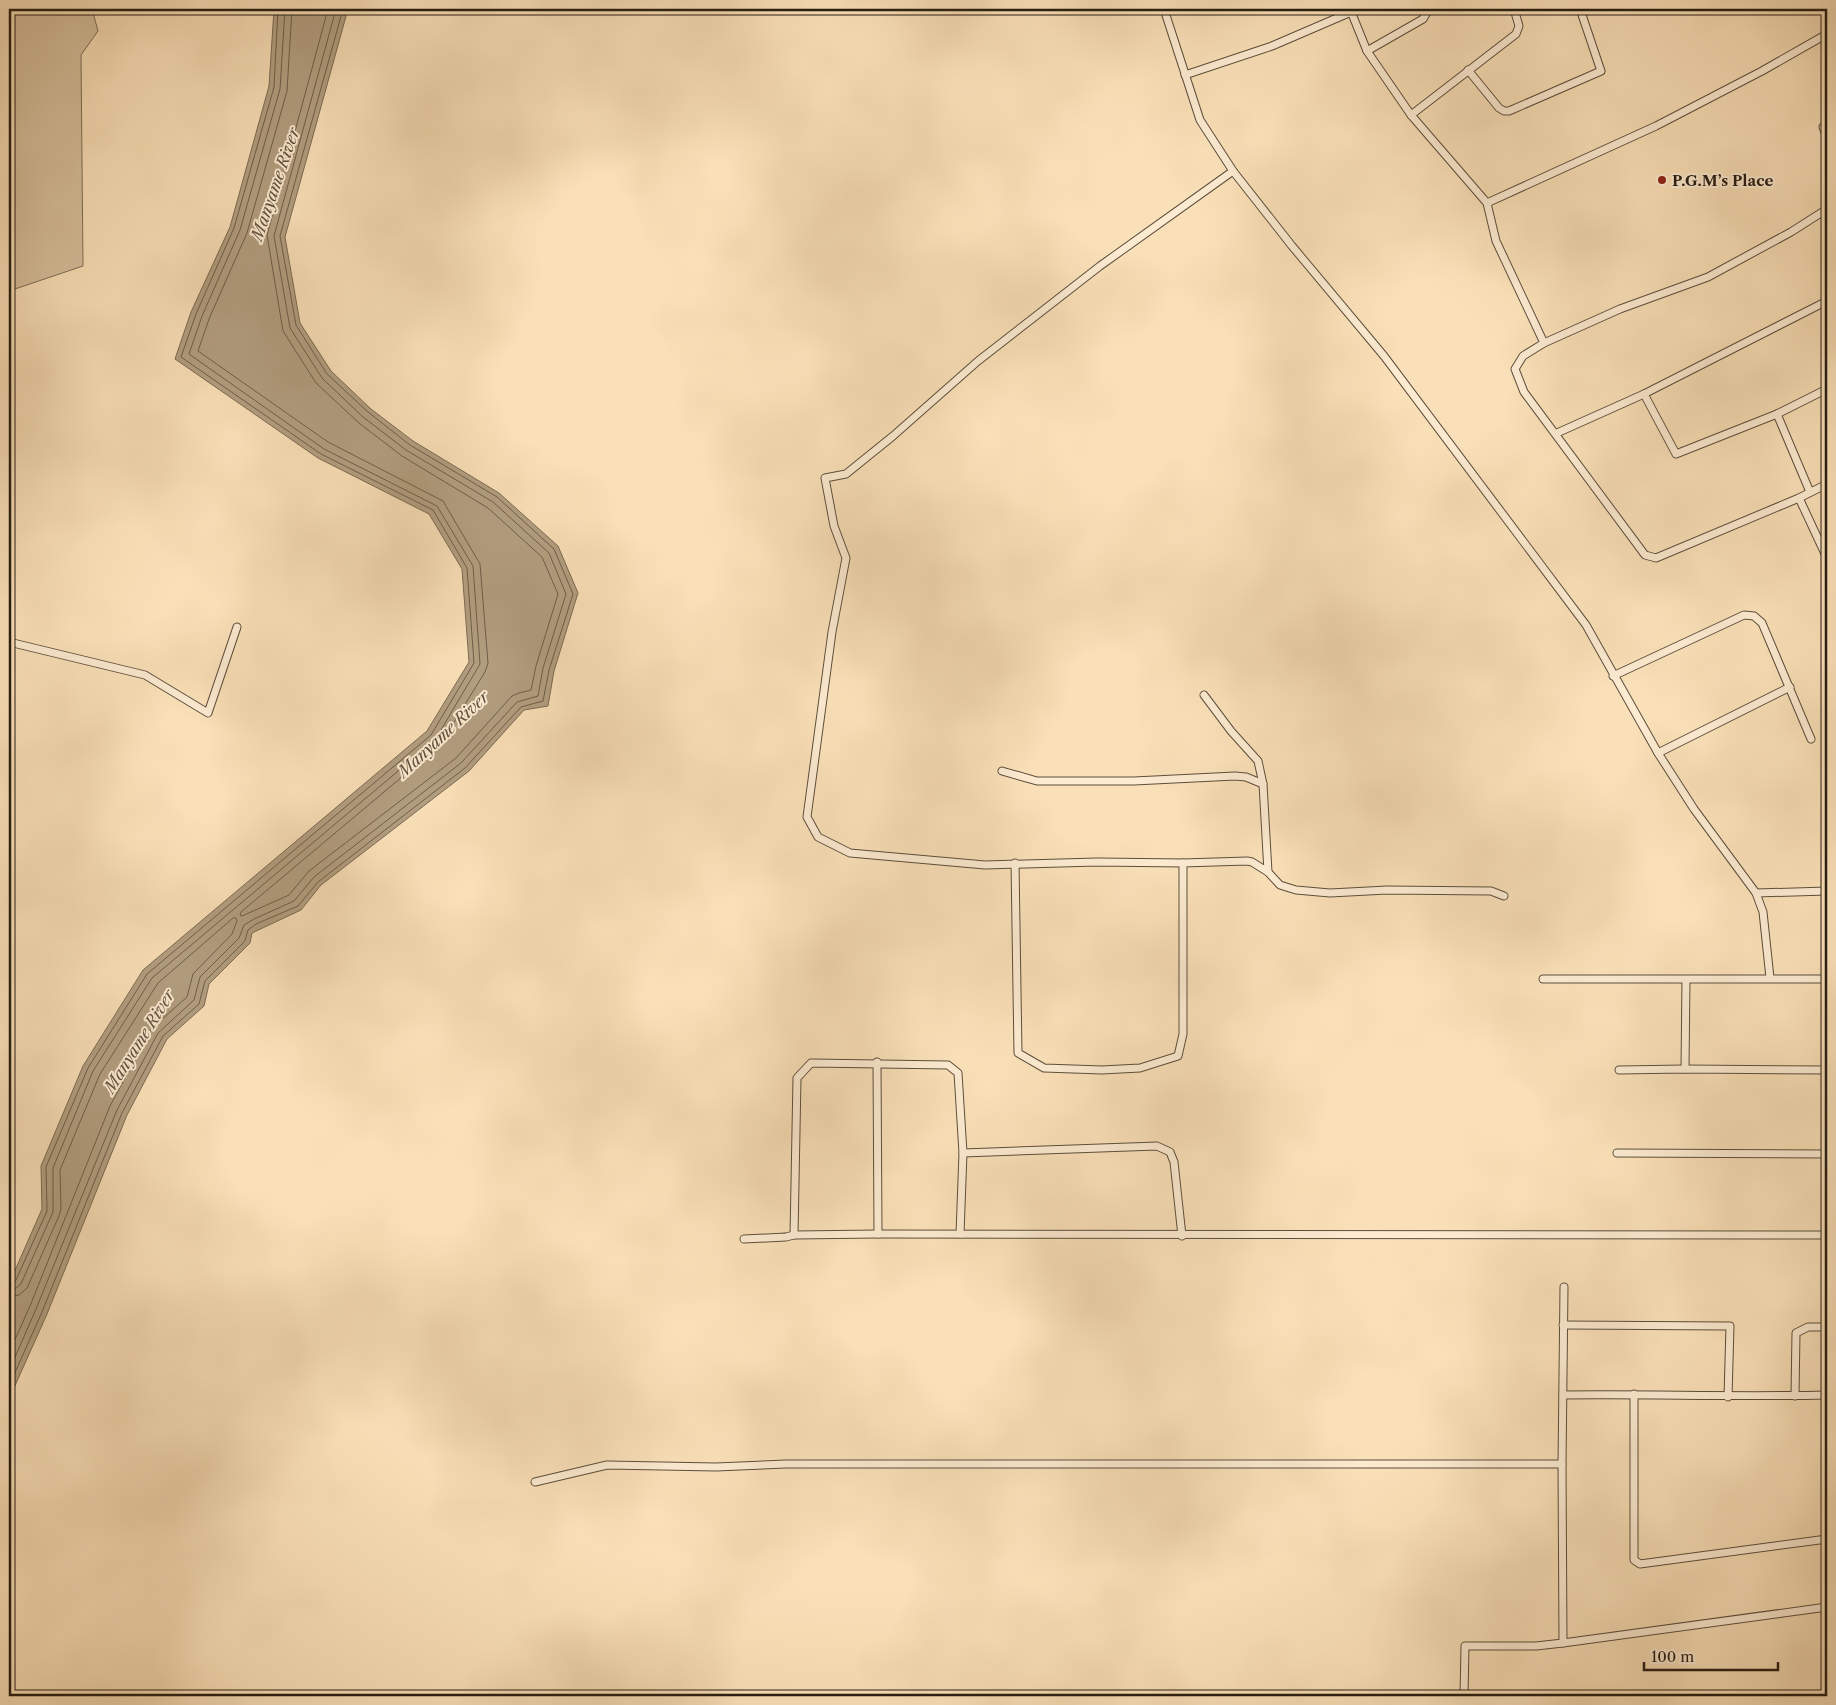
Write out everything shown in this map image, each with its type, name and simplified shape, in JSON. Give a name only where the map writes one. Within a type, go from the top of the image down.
[{"type":"street","points":[[1164,9],[1200,120],[1233,171],[1292,246],[1384,356],[1586,625],[1658,753],[1694,809],[1756,893],[1763,912],[1770,978]]},
{"type":"street","points":[[1367,51],[1423,19],[1429,9]]},
{"type":"street","points":[[1411,115],[1516,34],[1519,26],[1514,9]]},
{"type":"street","points":[[1468,70],[1499,108],[1504,111],[1509,111],[1601,71],[1580,9]]},
{"type":"street","points":[[1184,75],[1272,46],[1350,10],[1367,51],[1411,115],[1488,204],[1496,241],[1544,343]]},
{"type":"street","points":[[1488,204],[1656,126],[1762,71],[1827,34]]},
{"type":"street","points":[[1827,124],[1823,127],[1827,137]]},
{"type":"street","points":[[1233,171],[1100,266],[978,361],[900,430],[846,474],[825,478],[834,526],[846,558],[832,632],[806,817],[818,836],[850,852],[985,864],[1247,861],[1268,872],[1280,885],[1296,890],[1330,893],[1387,890],[1491,891],[1504,896]]},
{"type":"street","points":[[1827,208],[1791,232],[1708,276],[1620,309],[1544,343],[1522,356],[1515,369],[1524,392],[1557,433],[1645,555],[1650,558],[1656,558],[1799,498],[1827,484]]},
{"type":"street","points":[[1557,433],[1644,394],[1827,301]]},
{"type":"street","points":[[1644,394],[1676,454],[1776,414],[1827,389]]},
{"type":"street","points":[[1776,414],[1810,492]]},
{"type":"street","points":[[1799,498],[1827,558]]},
{"type":"street","points":[[1613,676],[1744,615],[1754,616],[1762,622],[1811,739]]},
{"type":"street","points":[[9,642],[145,675],[208,713],[237,627]]},
{"type":"street","points":[[1658,753],[1790,687]]},
{"type":"street","points":[[1204,695],[1231,731],[1258,761],[1263,784],[1268,872]]},
{"type":"street","points":[[1002,771],[1037,781],[1235,776],[1246,777],[1263,784]]},
{"type":"street","points":[[1015,863],[1018,1053],[1044,1068],[1102,1070],[1140,1068],[1178,1056],[1183,1034],[1183,863]]},
{"type":"street","points":[[1756,893],[1827,891]]},
{"type":"street","points":[[1543,979],[1827,979]]},
{"type":"street","points":[[1686,980],[1686,1069]]},
{"type":"street","points":[[877,1062],[878,1234]]},
{"type":"street","points":[[794,1235],[797,1078],[811,1063],[877,1062],[948,1064],[958,1072],[962,1153],[960,1234]]},
{"type":"street","points":[[1619,1070],[1827,1070]]},
{"type":"street","points":[[962,1153],[1157,1146],[1170,1152],[1174,1162],[1182,1236]]},
{"type":"street","points":[[1617,1153],[1827,1154]]},
{"type":"street","points":[[744,1240],[794,1235],[878,1234],[1182,1236],[1827,1235]]},
{"type":"street","points":[[1563,1643],[1562,1464],[1564,1287]]},
{"type":"street","points":[[1563,1325],[1730,1326],[1728,1397]]},
{"type":"street","points":[[1795,1396],[1796,1333],[1808,1328],[1827,1327]]},
{"type":"street","points":[[1563,1395],[1634,1394],[1728,1397],[1827,1395]]},
{"type":"street","points":[[1634,1394],[1634,1560],[1640,1564],[1827,1540]]},
{"type":"street","points":[[535,1482],[607,1465],[716,1467],[786,1464],[1562,1464]]},
{"type":"street","points":[[1464,1696],[1465,1646],[1536,1646],[1827,1607]]},
{"type":"shaded area","points":[[9,9],[92,9],[98,31],[81,55],[83,266],[9,291]]},
{"type":"water","name":"Manyame River","points":[[274,9],[348,9],[285,237],[300,323],[331,371],[371,409],[413,441],[499,493],[558,546],[578,593],[554,671],[548,706],[524,710],[469,771],[321,885],[301,910],[252,933],[250,943],[209,984],[204,1006],[167,1039],[127,1115],[47,1314],[9,1399],[9,1284],[42,1209],[41,1166],[83,1066],[143,970],[427,731],[469,662],[462,569],[429,514],[318,458],[175,359],[191,312],[230,227],[269,86]]},
{"type":"place","name":"P.G.M’s Place","points":[[1662,180]]}]
